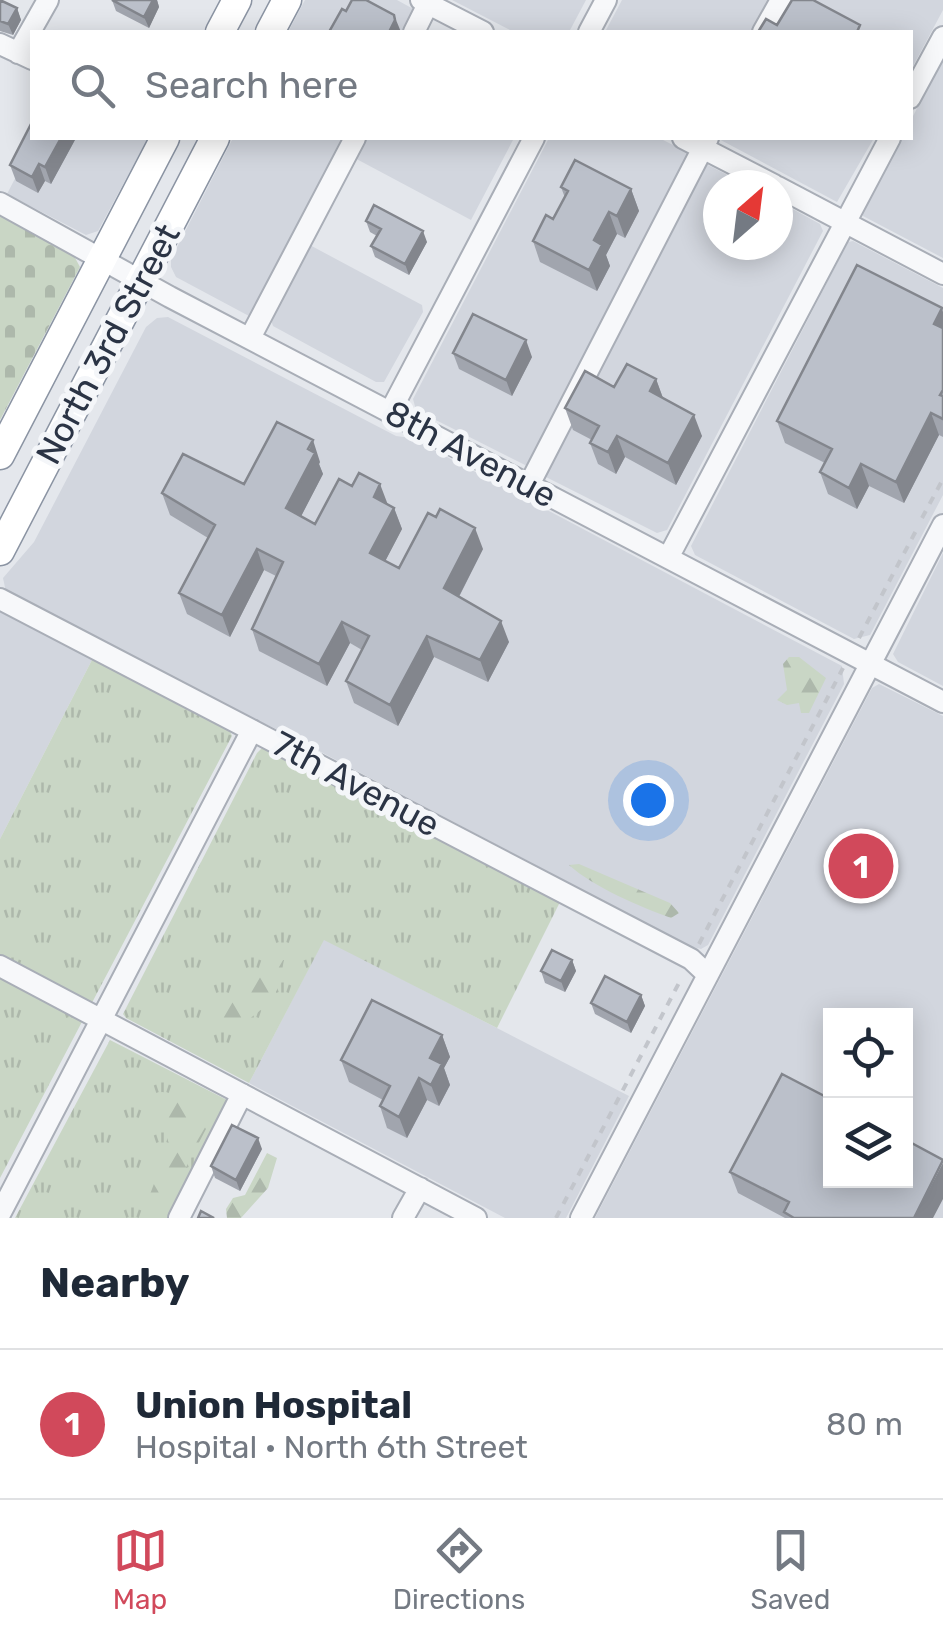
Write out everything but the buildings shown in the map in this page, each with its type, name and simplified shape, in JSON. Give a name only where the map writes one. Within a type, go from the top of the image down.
[{"type":"highway","points":[[221,30],[238,0]]},
{"type":"highway","points":[[271,30],[287,0]]},
{"type":"highway","name":"North 3rd Street","points":[[0,454],[164,140]]},
{"type":"highway","name":"North 3rd Street","points":[[0,551],[215,140]]},
{"type":"street","points":[[30,30],[48,0]]},
{"type":"street","points":[[590,30],[606,0]]},
{"type":"street","points":[[764,30],[781,0]]},
{"type":"street","points":[[415,30],[426,1],[479,30]]},
{"type":"street","points":[[17,52],[30,30]]},
{"type":"street","points":[[913,92],[943,37]]},
{"type":"street","points":[[250,338],[354,140]]},
{"type":"street","points":[[390,412],[533,140]]},
{"type":"street","points":[[668,558],[889,140]]},
{"type":"street","points":[[529,485],[705,142],[750,170]]},
{"type":"street","points":[[793,195],[943,274]]},
{"type":"street","name":"8th Avenue","points":[[0,204],[943,702]]},
{"type":"street","points":[[581,1218],[943,525]]},
{"type":"street","name":"7th Avenue","points":[[0,599],[691,960],[708,975]]},
{"type":"street","points":[[0,1214],[252,730]]},
{"type":"street","points":[[0,966],[476,1218]]},
{"type":"street","points":[[179,1218],[242,1094]]},
{"type":"street","points":[[403,1218],[420,1188]]},
{"type":"path","points":[[556,1218],[943,479]]},
{"type":"shaded area","points":[[305,0],[397,0],[417,11],[411,30],[289,30]]},
{"type":"shaded area","points":[[452,0],[586,0],[570,30],[510,30]]},
{"type":"shaded area","points":[[622,0],[775,0],[759,30],[606,30]]},
{"type":"shaded area","points":[[787,0],[943,0],[943,10],[913,66],[913,30],[771,30]]},
{"type":"shaded area","points":[[943,58],[943,258],[863,216],[900,140],[913,140],[913,116]]},
{"type":"shaded area","points":[[35,140],[147,140],[98,231],[86,235],[7,194]]},
{"type":"shaded area","points":[[232,140],[349,140],[255,314],[249,316],[176,277],[171,259]]},
{"type":"shaded area","points":[[358,140],[513,140],[471,220],[349,155]]},
{"type":"shaded area","points":[[548,140],[663,140],[687,152],[689,157],[530,466],[416,410],[413,399]]},
{"type":"shaded area","points":[[721,140],[873,140],[837,202],[793,179],[793,170],[777,170]]},
{"type":"shaded area","points":[[706,164],[718,170],[703,170],[703,260],[793,260],[793,209],[820,224],[823,231],[667,530],[657,533],[544,476]]},
{"type":"shaded area","points":[[853,241],[943,288],[943,495],[870,635],[854,639],[695,555],[691,546],[848,242]]},
{"type":"shaded area","points":[[306,243],[422,305],[423,312],[384,382],[376,382],[273,326],[271,320]]},
{"type":"shaded area","points":[[168,317],[396,436],[411,438],[842,666],[844,684],[708,945],[701,949],[689,946],[283,732],[218,703],[6,592],[3,578],[34,542],[146,327],[157,318]]},
{"type":"shaded area","points":[[943,553],[943,686],[898,662],[893,654]]},
{"type":"shaded area","points":[[0,610],[94,656],[0,839]]},
{"type":"shaded area","points":[[879,684],[943,716],[943,1218],[595,1218],[872,688]]},
{"type":"shaded area","points":[[324,939],[629,1096],[566,1218],[505,1218],[249,1083]]},
{"type":"green space","points":[[0,216],[73,254],[80,267],[0,420]]},
{"type":"green space","points":[[94,656],[228,727],[232,736],[0,1178],[0,839]]},
{"type":"green space","points":[[789,657],[799,657],[826,678],[809,713],[801,713],[799,703],[787,705],[777,700],[787,690],[783,664]]},
{"type":"green space","points":[[263,747],[560,902],[497,1028],[324,940],[249,1083],[126,1018],[123,1014]]},
{"type":"green space","points":[[579,864],[670,903],[679,913],[671,918],[618,896],[569,865]]},
{"type":"green space","points":[[270,960],[284,960],[274,995],[241,1024],[211,1033],[207,1023],[220,1005]]},
{"type":"green space","points":[[110,1040],[229,1101],[171,1218],[15,1218]]},
{"type":"green space","points":[[162,1092],[207,1105],[207,1127],[167,1204],[149,1197],[169,1144],[164,1127],[147,1122],[146,1099]]},
{"type":"green space","points":[[267,1153],[277,1158],[268,1188],[241,1218],[227,1218],[226,1209],[233,1198],[245,1195]]},
{"type":"place","name":"Union Hospital","points":[[861,866]]}]
